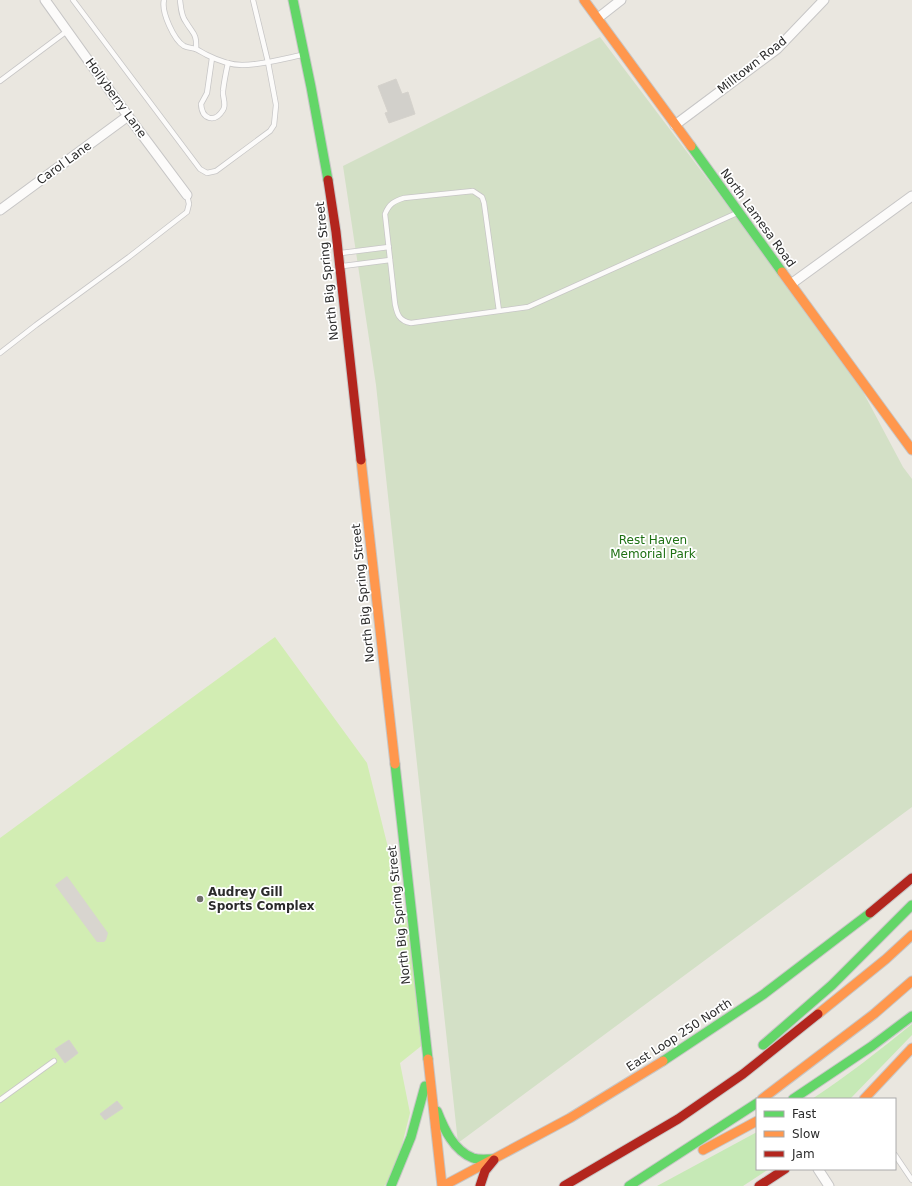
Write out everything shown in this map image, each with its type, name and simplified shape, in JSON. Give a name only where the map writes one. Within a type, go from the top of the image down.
[{"type":"main road","name":"North Big Spring Street","points":[[293,0],[316,108],[330,191],[338,253],[428,1072],[442,1186]]},
{"type":"main road","name":"North Lamesa Road","points":[[584,0],[912,450]]},
{"type":"main road","name":"East Loop 250 North","points":[[442,1186],[570,1118],[662,1062],[764,994],[880,905],[912,878]]},
{"type":"main road","points":[[755,1051],[832,985],[912,905]]},
{"type":"main road","points":[[564,1186],[678,1119],[743,1074],[846,992],[912,935]]},
{"type":"main road","points":[[763,1098],[874,1014],[912,981]]},
{"type":"main road","points":[[794,1098],[872,1046],[912,1016]]},
{"type":"main road","points":[[865,1098],[912,1048]]},
{"type":"main road","points":[[391,1186],[421,1107],[428,1072]]},
{"type":"main road","points":[[610,1159],[659,1121],[714,1083]]},
{"type":"main road","points":[[431,1098],[448,1132],[460,1150],[466,1155],[475,1158],[495,1158]]},
{"type":"main road","points":[[629,1186],[756,1104]]},
{"type":"main road","points":[[634,1186],[756,1121]]},
{"type":"main road","points":[[480,1186],[486,1171],[495,1158]]},
{"type":"main road","points":[[759,1186],[783,1170]]},
{"type":"street","name":"Hollyberry Lane","points":[[46,0],[128,116],[187,195]]},
{"type":"street","points":[[598,18],[621,0]]},
{"type":"street","name":"Milltown Road","points":[[675,125],[777,49],[824,0]]},
{"type":"street","name":"Carol Lane","points":[[0,210],[128,116]]},
{"type":"street","points":[[791,284],[912,196]]},
{"type":"street","points":[[819,1170],[829,1186]]},
{"type":"lane","points":[[73,0],[204,173],[212,173],[216,171],[270,131],[274,125],[276,106],[268,62],[253,0]]},
{"type":"lane","points":[[164,0],[163,4],[166,18],[178,39],[184,46],[196,49],[212,58],[241,65],[268,62],[305,54]]},
{"type":"lane","points":[[180,0],[185,22],[196,36],[196,49]]},
{"type":"lane","points":[[0,81],[68,31]]},
{"type":"lane","points":[[212,58],[207,93],[201,104],[203,114],[206,117],[215,117],[224,109],[225,103],[222,92],[228,63]]},
{"type":"lane","points":[[499,311],[482,197],[473,191],[404,198],[394,201],[385,214],[397,314],[405,322],[411,323],[499,311],[528,307],[739,212]]},
{"type":"lane","points":[[0,354],[36,325],[129,258],[187,212],[189,204],[187,195]]},
{"type":"lane","points":[[338,253],[389,247]]},
{"type":"lane","points":[[339,267],[390,260]]},
{"type":"lane","points":[[0,1100],[54,1061]]},
{"type":"lane","points":[[896,1156],[912,1180]]},
{"type":"green space","name":"Rest Haven Memorial Park","points":[[600,37],[780,275],[862,390],[903,467],[912,479],[912,807],[458,1143],[376,385],[343,166]]},
{"type":"green space","name":"Audrey Gill Sports Complex","points":[[275,637],[367,763],[416,960],[425,1043],[400,1063],[410,1113],[394,1177],[384,1186],[0,1186],[0,838]]},
{"type":"green space","points":[[912,1024],[912,1035],[851,1098],[813,1098],[863,1063]]},
{"type":"green space","points":[[756,1133],[756,1170],[767,1170],[743,1186],[657,1186]]},
{"type":"shaded area","points":[[67,876],[108,933],[104,942],[97,942],[55,885]]},
{"type":"building","points":[[396,79],[402,94],[408,92],[415,114],[389,123],[385,113],[388,112],[378,86]]},
{"type":"building","points":[[69,1040],[78,1053],[65,1063],[55,1049]]},
{"type":"building","points":[[117,1101],[123,1108],[105,1120],[100,1114]]},
{"type":"traffic: fast","points":[[293,0],[328,180]]},
{"type":"traffic: fast","points":[[691,146],[782,272]]},
{"type":"traffic: fast","points":[[395,764],[428,1059]]},
{"type":"traffic: fast","points":[[763,1045],[832,985],[912,905]]},
{"type":"traffic: fast","points":[[663,1061],[764,994],[870,913]]},
{"type":"traffic: fast","points":[[794,1098],[872,1046],[912,1016]]},
{"type":"traffic: fast","points":[[391,1186],[411,1137],[425,1086]]},
{"type":"traffic: fast","points":[[629,1186],[756,1104]]},
{"type":"traffic: fast","points":[[437,1111],[450,1139],[460,1150],[473,1158],[492,1159]]},
{"type":"traffic: slow","points":[[584,0],[691,146]]},
{"type":"traffic: slow","points":[[782,272],[912,450]]},
{"type":"traffic: slow","points":[[361,460],[395,764]]},
{"type":"traffic: slow","points":[[818,1014],[886,959],[912,935]]},
{"type":"traffic: slow","points":[[763,1098],[874,1014],[912,981]]},
{"type":"traffic: slow","points":[[865,1098],[912,1048]]},
{"type":"traffic: slow","points":[[428,1059],[442,1186]]},
{"type":"traffic: slow","points":[[443,1186],[570,1118],[663,1061]]},
{"type":"traffic: slow","points":[[703,1150],[756,1122]]},
{"type":"traffic: jam","points":[[328,180],[336,232],[361,460]]},
{"type":"traffic: jam","points":[[870,913],[912,878]]},
{"type":"traffic: jam","points":[[564,1186],[678,1119],[743,1074],[818,1014]]},
{"type":"traffic: jam","points":[[480,1186],[485,1171],[494,1160]]},
{"type":"traffic: jam","points":[[759,1186],[783,1170]]},
{"type":"place","name":"Audrey Gill Sports Complex","points":[[200,899]]}]
